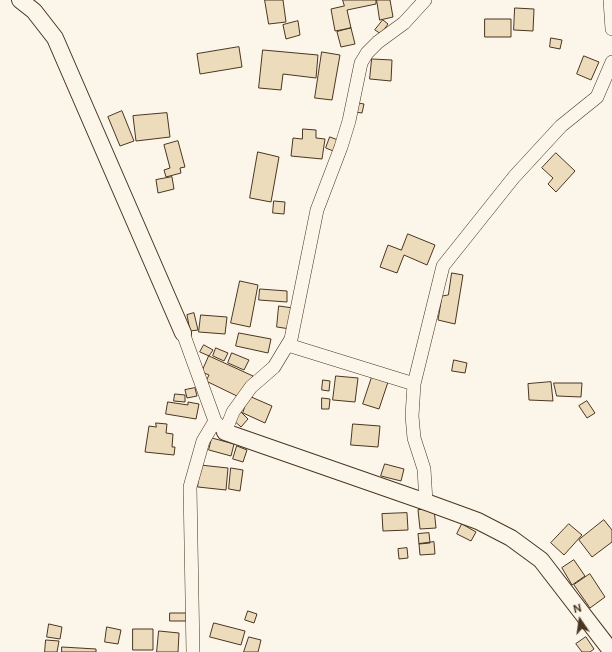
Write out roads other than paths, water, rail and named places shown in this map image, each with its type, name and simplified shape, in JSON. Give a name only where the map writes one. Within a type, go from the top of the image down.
[{"type":"street","points":[[20,0],[34,11],[55,38],[184,333],[220,427],[478,521],[511,538],[541,560],[612,652]]},
{"type":"street","points":[[193,652],[190,487],[203,441],[220,427],[233,412],[250,387],[274,367],[288,345],[291,339],[317,210],[341,147],[349,121],[361,63],[367,53],[378,42],[404,23],[425,0]]},
{"type":"street","points":[[610,0],[612,28]]},
{"type":"street","points":[[426,502],[424,469],[414,438],[412,416],[414,384],[443,266],[514,177],[561,126],[597,96],[612,62]]},
{"type":"street","points":[[288,345],[414,384]]}]
